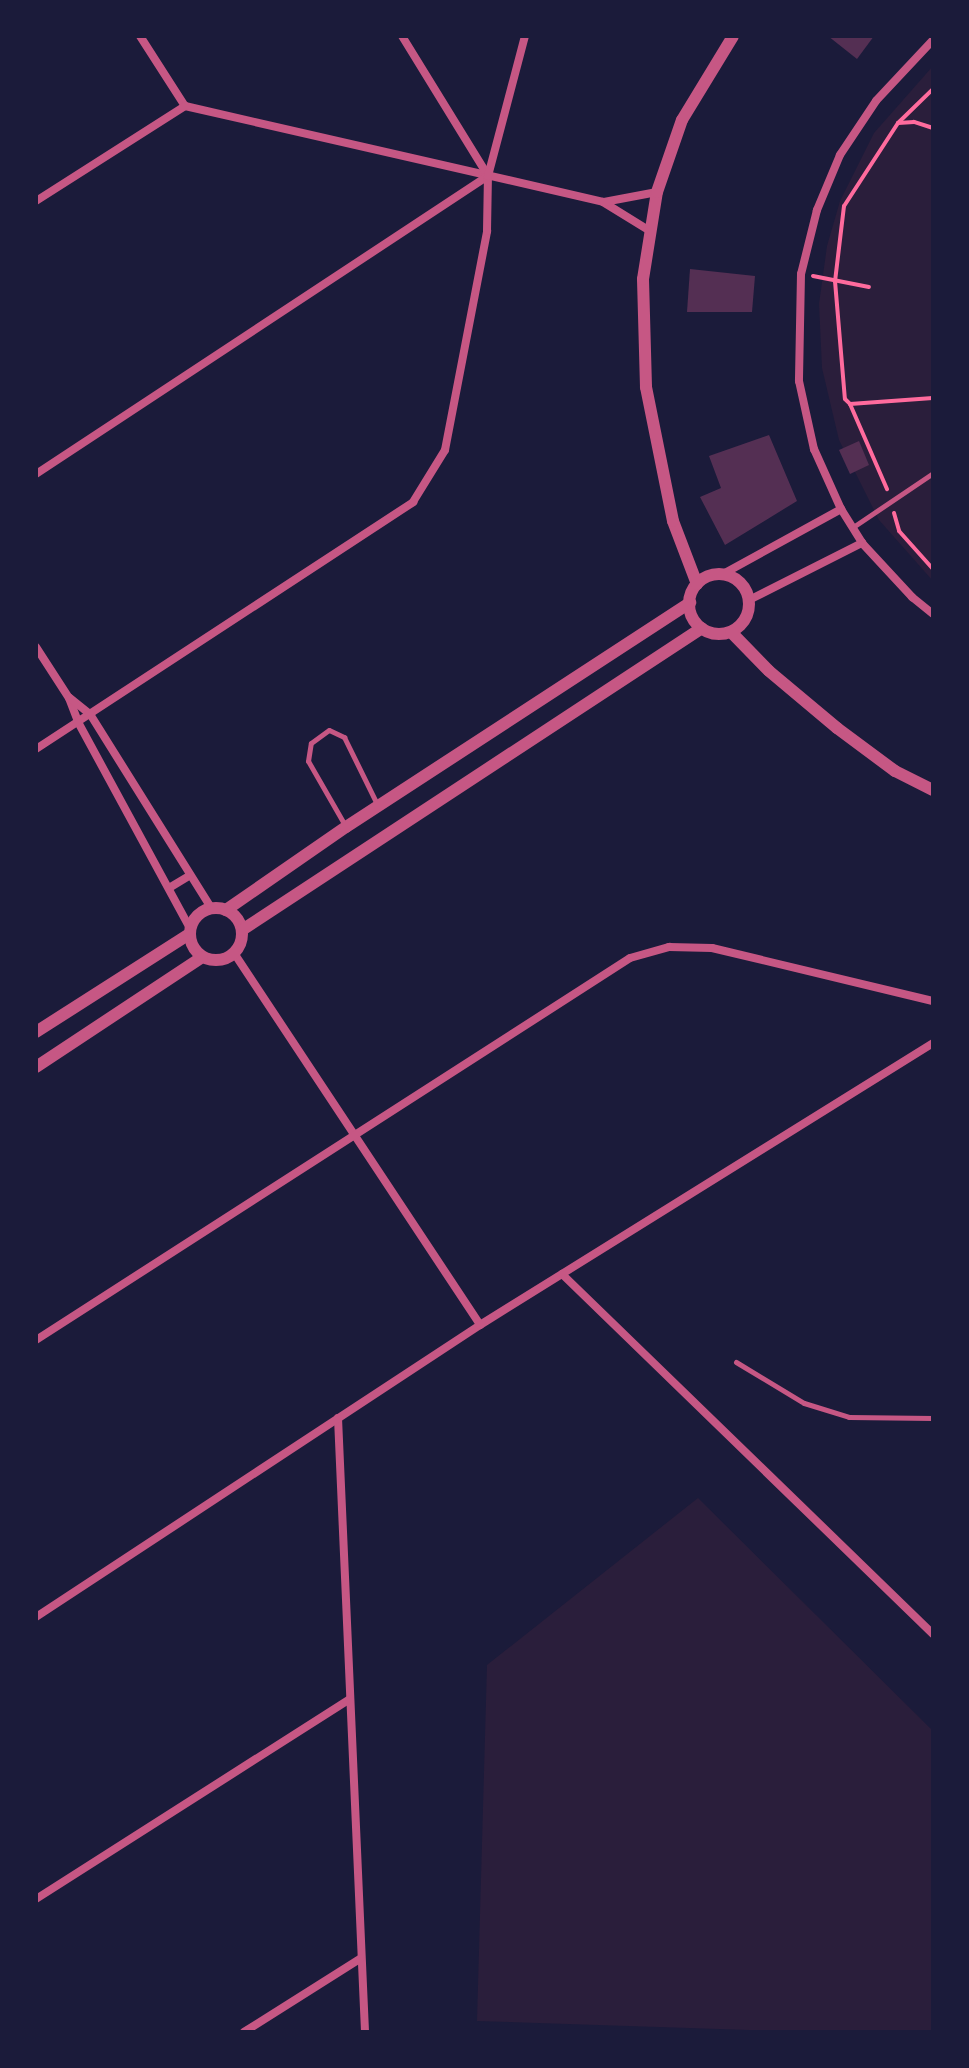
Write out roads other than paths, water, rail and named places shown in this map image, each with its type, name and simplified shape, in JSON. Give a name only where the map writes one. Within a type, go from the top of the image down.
[{"type":"street","points":[[140,36],[185,106],[603,202],[650,231]]},
{"type":"street","points":[[402,36],[488,176]]},
{"type":"street","points":[[36,749],[413,502],[445,450],[487,231],[488,176],[525,36]]},
{"type":"street","points":[[697,584],[673,521],[646,387],[643,279],[657,192],[682,120],[733,36]]},
{"type":"street","points":[[933,40],[876,101],[840,155],[817,210],[801,274],[799,381],[814,449],[841,509],[862,543],[912,597],[933,614]]},
{"type":"street","points":[[36,201],[185,106]]},
{"type":"street","points":[[36,474],[488,176]]},
{"type":"street","points":[[603,202],[657,192]]},
{"type":"street","points":[[723,574],[741,583],[749,600],[745,619],[731,632],[711,633],[702,628],[690,611],[697,584],[704,578],[723,574],[841,509]]},
{"type":"street","points":[[749,600],[862,543]]},
{"type":"street","points":[[226,910],[346,827],[690,603]]},
{"type":"street","points":[[242,930],[702,628]]},
{"type":"street","points":[[731,632],[769,671],[837,728],[895,771],[933,790]]},
{"type":"street","points":[[36,647],[69,698],[78,722],[169,888],[189,931],[193,947],[202,957],[219,961],[234,953],[241,943],[242,930],[237,918],[226,910],[211,908],[198,915],[189,931],[36,1032]]},
{"type":"street","points":[[69,698],[90,714],[211,908]]},
{"type":"street","points":[[169,888],[189,876]]},
{"type":"street","points":[[36,1340],[630,958],[669,947],[712,948],[932,1002]]},
{"type":"street","points":[[234,953],[480,1325]]},
{"type":"street","points":[[36,1067],[202,957]]},
{"type":"street","points":[[36,1617],[480,1325],[933,1043]]},
{"type":"street","points":[[562,1274],[933,1634]]},
{"type":"street","points":[[338,1418],[365,2032]]},
{"type":"street","points":[[36,1899],[350,1699]]},
{"type":"street","points":[[244,2032],[361,1958]]},
{"type":"lane","points":[[852,527],[933,473]]},
{"type":"lane","points":[[346,827],[308,761],[311,743],[329,730],[344,737],[378,807]]},
{"type":"lane","points":[[736,1362],[804,1403],[849,1417],[933,1418]]}]
